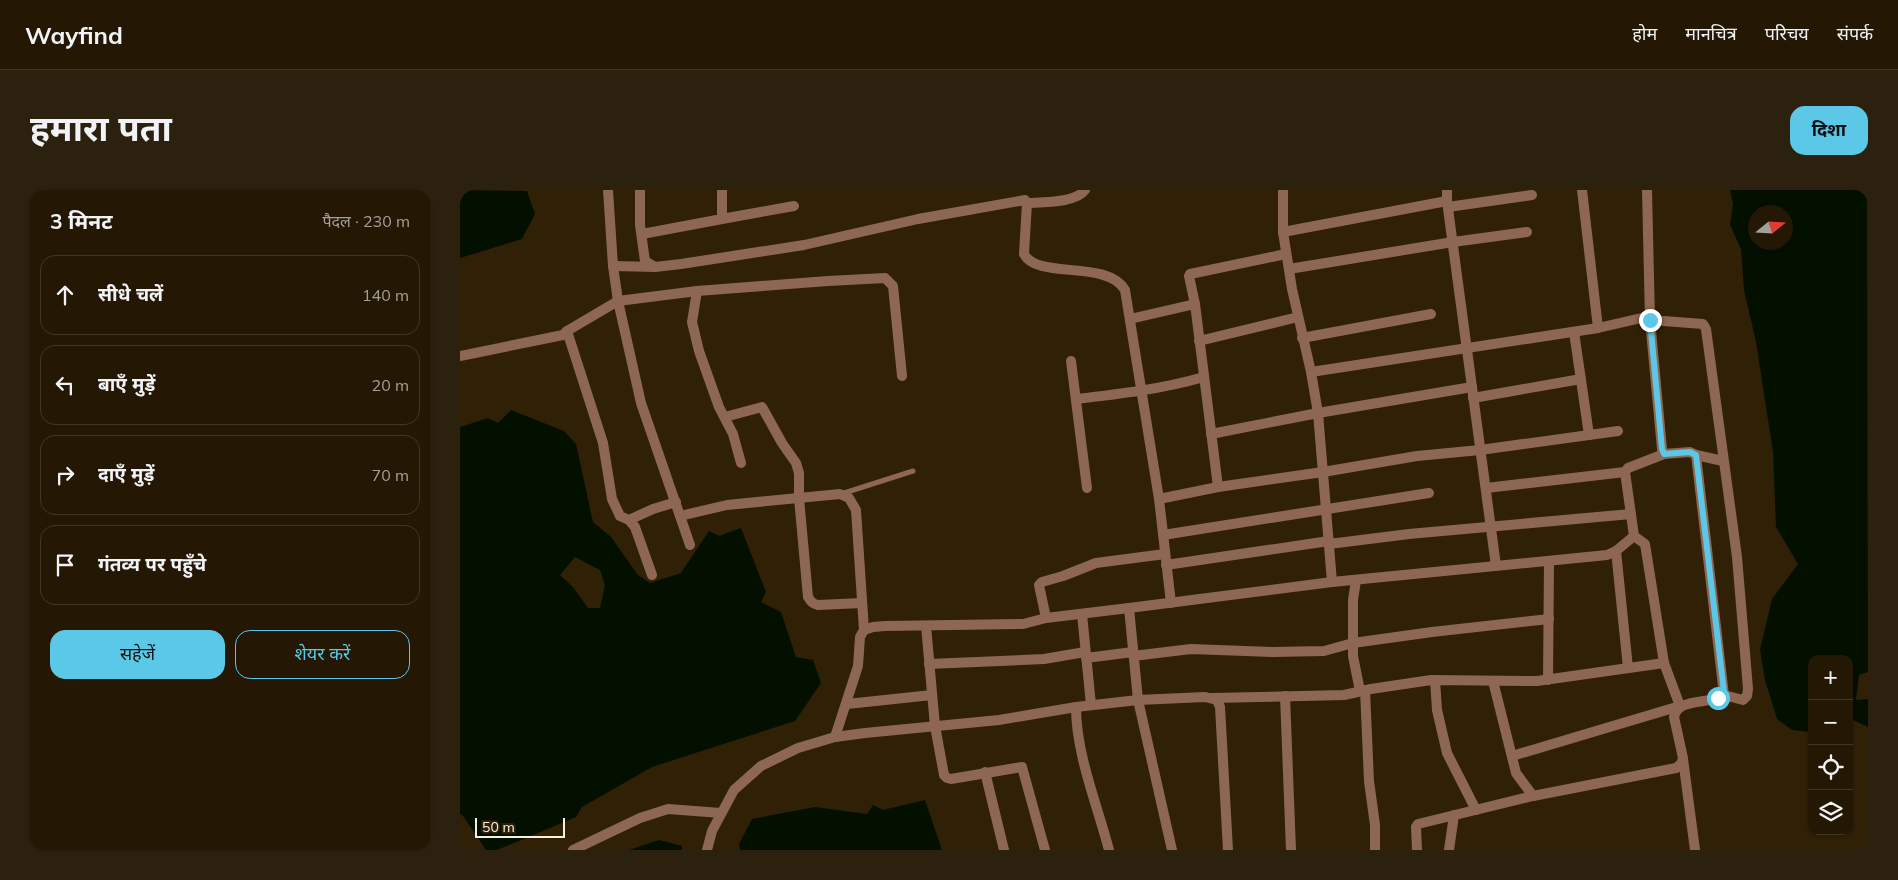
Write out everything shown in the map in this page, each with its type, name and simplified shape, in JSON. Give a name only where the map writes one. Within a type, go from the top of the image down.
[{"type":"street","points":[[608,190],[612,266],[618,302],[642,403],[690,544]]},
{"type":"street","points":[[640,190],[645,261],[655,266]]},
{"type":"street","points":[[722,190],[722,219]]},
{"type":"street","points":[[612,266],[655,266],[804,245],[918,219],[1026,198],[1075,198],[1085,190]]},
{"type":"street","points":[[1283,190],[1283,232],[1288,269],[1311,372],[1318,413],[1332,582]]},
{"type":"street","points":[[1582,190],[1598,328]]},
{"type":"street","points":[[1647,190],[1650,318],[1664,454]]},
{"type":"street","points":[[1283,232],[1447,199],[1532,195]]},
{"type":"street","points":[[1026,198],[1024,254],[1027,260],[1036,265],[1079,270],[1114,279],[1121,283],[1125,290],[1159,499],[1171,603]]},
{"type":"street","points":[[1447,199],[1496,566]]},
{"type":"street","points":[[642,234],[794,206]]},
{"type":"street","points":[[1288,269],[1527,232]]},
{"type":"street","points":[[1218,487],[1189,276],[1190,274],[1286,254]]},
{"type":"street","points":[[460,356],[563,335],[618,302],[697,291],[885,278],[894,286],[902,376]]},
{"type":"street","points":[[697,291],[692,322],[719,407],[733,434],[741,463]]},
{"type":"street","points":[[1130,320],[1194,304]]},
{"type":"street","points":[[1302,338],[1431,314]]},
{"type":"street","points":[[1199,341],[1298,317]]},
{"type":"street","points":[[1311,372],[1574,332],[1650,318],[1705,326],[1737,556],[1748,689],[1746,696],[1743,700],[1724,695],[1680,706],[1512,756]]},
{"type":"street","points":[[567,331],[602,443],[612,499],[620,516],[629,520],[635,527],[652,575]]},
{"type":"street","points":[[1574,332],[1589,435]]},
{"type":"street","points":[[1071,361],[1088,488]]},
{"type":"street","points":[[1076,399],[1174,386],[1204,377]]},
{"type":"street","points":[[1473,398],[1581,379]]},
{"type":"street","points":[[1211,434],[1318,413],[1472,387]]},
{"type":"street","points":[[725,417],[760,406],[764,408],[782,443],[796,463],[800,481],[799,498],[810,601],[818,605],[862,603]]},
{"type":"street","points":[[1159,499],[1218,487],[1417,456],[1480,450],[1618,431]]},
{"type":"street","points":[[1486,488],[1625,472],[1628,468],[1664,454],[1690,452],[1724,461]]},
{"type":"street","points":[[1696,455],[1724,695]]},
{"type":"street","points":[[1625,472],[1634,536],[1645,544],[1664,663],[1680,706]]},
{"type":"street","points":[[1163,535],[1429,493]]},
{"type":"street","points":[[680,516],[727,505],[840,494],[849,498],[856,510],[864,630],[860,637],[858,666],[835,737]]},
{"type":"street","points":[[629,520],[653,509],[676,502]]},
{"type":"street","points":[[1166,565],[1329,542],[1631,514]]},
{"type":"street","points":[[864,630],[873,627],[1022,624],[1046,618],[1332,582],[1607,554],[1616,551],[1634,536]]},
{"type":"street","points":[[1616,551],[1628,668]]},
{"type":"street","points":[[1046,618],[1039,585],[1042,582],[1064,576],[1096,563],[1165,554]]},
{"type":"street","points":[[1548,680],[1549,560]]},
{"type":"street","points":[[1356,580],[1353,600],[1353,656],[1362,691],[1369,781],[1375,825],[1375,850]]},
{"type":"street","points":[[1128,608],[1138,700],[1172,850]]},
{"type":"street","points":[[1082,614],[1091,705]]},
{"type":"street","points":[[929,664],[1133,654],[1191,649],[1324,652],[1353,643],[1549,619]]},
{"type":"street","points":[[926,626],[932,695],[944,775],[947,778],[1022,767],[1045,850]]},
{"type":"street","points":[[707,850],[712,831],[734,790],[761,766],[798,748],[835,737],[999,720],[1076,707],[1138,700],[1344,695],[1419,680],[1537,682],[1664,663]]},
{"type":"street","points":[[1435,680],[1437,710],[1447,753],[1476,810]]},
{"type":"street","points":[[1493,681],[1516,773],[1533,796]]},
{"type":"street","points":[[847,704],[932,695]]},
{"type":"street","points":[[1285,696],[1291,850]]},
{"type":"street","points":[[1212,698],[1217,700],[1220,708],[1228,850]]},
{"type":"street","points":[[1680,706],[1675,711],[1674,717],[1682,758],[1695,850]]},
{"type":"street","points":[[1076,707],[1076,721],[1081,751],[1109,850]]},
{"type":"street","points":[[1417,850],[1417,825],[1533,796],[1676,768],[1681,764],[1682,758]]},
{"type":"street","points":[[985,772],[1004,850]]},
{"type":"street","points":[[573,850],[631,822],[668,809],[721,813]]},
{"type":"street","points":[[1449,850],[1454,815]]},
{"type":"lane","points":[[840,494],[913,472]]},
{"type":"shaded area","points":[[460,190],[527,191],[535,214],[522,239],[460,258]]},
{"type":"shaded area","points":[[1730,190],[1867,190],[1868,672],[1859,675],[1856,700],[1868,699],[1868,727],[1853,720],[1853,655],[1808,655],[1808,732],[1792,730],[1777,719],[1765,680],[1760,650],[1772,599],[1798,564],[1776,527],[1773,452],[1756,342],[1744,290],[1741,249],[1730,225],[1733,204]]},
{"type":"shaded area","points":[[511,410],[564,431],[576,444],[593,522],[611,537],[638,575],[650,583],[681,573],[709,531],[719,536],[741,528],[766,592],[761,602],[781,612],[796,657],[813,660],[821,683],[795,721],[652,767],[582,807],[576,817],[497,850],[486,850],[460,814],[460,427],[488,418],[498,423]],"holes":[[[575,557],[600,570],[605,585],[600,608],[588,608],[573,587],[560,575]]]},
{"type":"shaded area","points":[[925,800],[942,850],[740,850],[739,844],[752,819],[815,807],[867,814],[873,805],[883,810]]},
{"type":"shaded area","points":[[659,840],[682,846],[682,850],[629,850]]},
{"type":"route","points":[[1650,320],[1662,449],[1664,454],[1690,452],[1696,455],[1724,692],[1722,697],[1718,698]]}]
